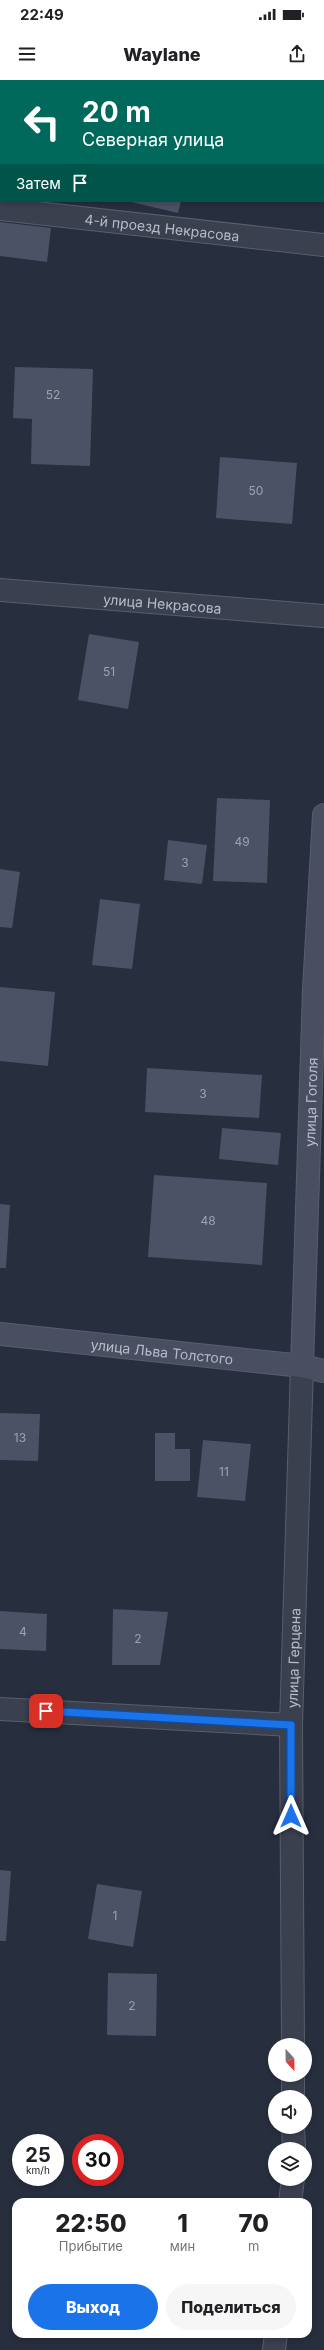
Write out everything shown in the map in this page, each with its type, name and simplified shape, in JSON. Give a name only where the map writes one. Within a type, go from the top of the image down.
[{"type":"street","name":"4-й проезд Некрасова","points":[[0,210],[324,245]]},
{"type":"street","name":"улица Некрасова","points":[[0,590],[324,616]]},
{"type":"street","name":"улица Гоголя","points":[[302,1366],[319,989],[324,815]]},
{"type":"street","name":"улица Льва Толстого","points":[[0,1334],[302,1366],[324,1371]]},
{"type":"street","name":"улица Герцена","points":[[293,2038],[291,1725],[302,1366]]},
{"type":"street","points":[[0,1709],[291,1725]]},
{"type":"street","points":[[291,2198],[292,2186]]},
{"type":"street","points":[[274,2350],[276,2338]]},
{"type":"building","points":[[131,202],[181,202],[178,213]]},
{"type":"building","points":[[0,222],[51,228],[47,262],[0,256]]},
{"type":"building","points":[[15,367],[93,369],[90,466],[31,464],[32,419],[13,418]]},
{"type":"building","points":[[220,457],[297,463],[292,524],[216,518]]},
{"type":"building","points":[[89,634],[139,642],[128,709],[78,700]]},
{"type":"building","points":[[217,798],[270,800],[267,883],[213,881]]},
{"type":"building","points":[[168,840],[207,845],[202,884],[164,880]]},
{"type":"building","points":[[0,869],[20,872],[12,928],[0,927]]},
{"type":"building","points":[[100,899],[140,904],[132,969],[92,965]]},
{"type":"building","points":[[0,987],[55,992],[48,1066],[0,1061]]},
{"type":"building","points":[[147,1068],[262,1075],[259,1118],[145,1112]]},
{"type":"building","points":[[222,1128],[281,1133],[278,1165],[219,1159]]},
{"type":"building","points":[[154,1175],[267,1183],[262,1265],[148,1257]]},
{"type":"building","points":[[0,1204],[10,1205],[6,1268],[0,1268]]},
{"type":"building","points":[[0,1413],[40,1414],[38,1461],[0,1460]]},
{"type":"building","points":[[155,1433],[175,1433],[175,1449],[190,1449],[190,1481],[155,1481]]},
{"type":"building","points":[[203,1440],[251,1444],[245,1501],[197,1497]]},
{"type":"building","points":[[113,1609],[168,1612],[160,1665],[112,1665]]},
{"type":"building","points":[[0,1611],[47,1614],[46,1651],[0,1649]]},
{"type":"building","points":[[0,1870],[11,1871],[6,1941],[0,1941]]},
{"type":"building","points":[[97,1884],[142,1891],[133,1947],[88,1939]]},
{"type":"building","points":[[108,1973],[157,1974],[156,2036],[107,2035]]},
{"type":"route","points":[[46,1711],[291,1725],[291,1816]]}]
